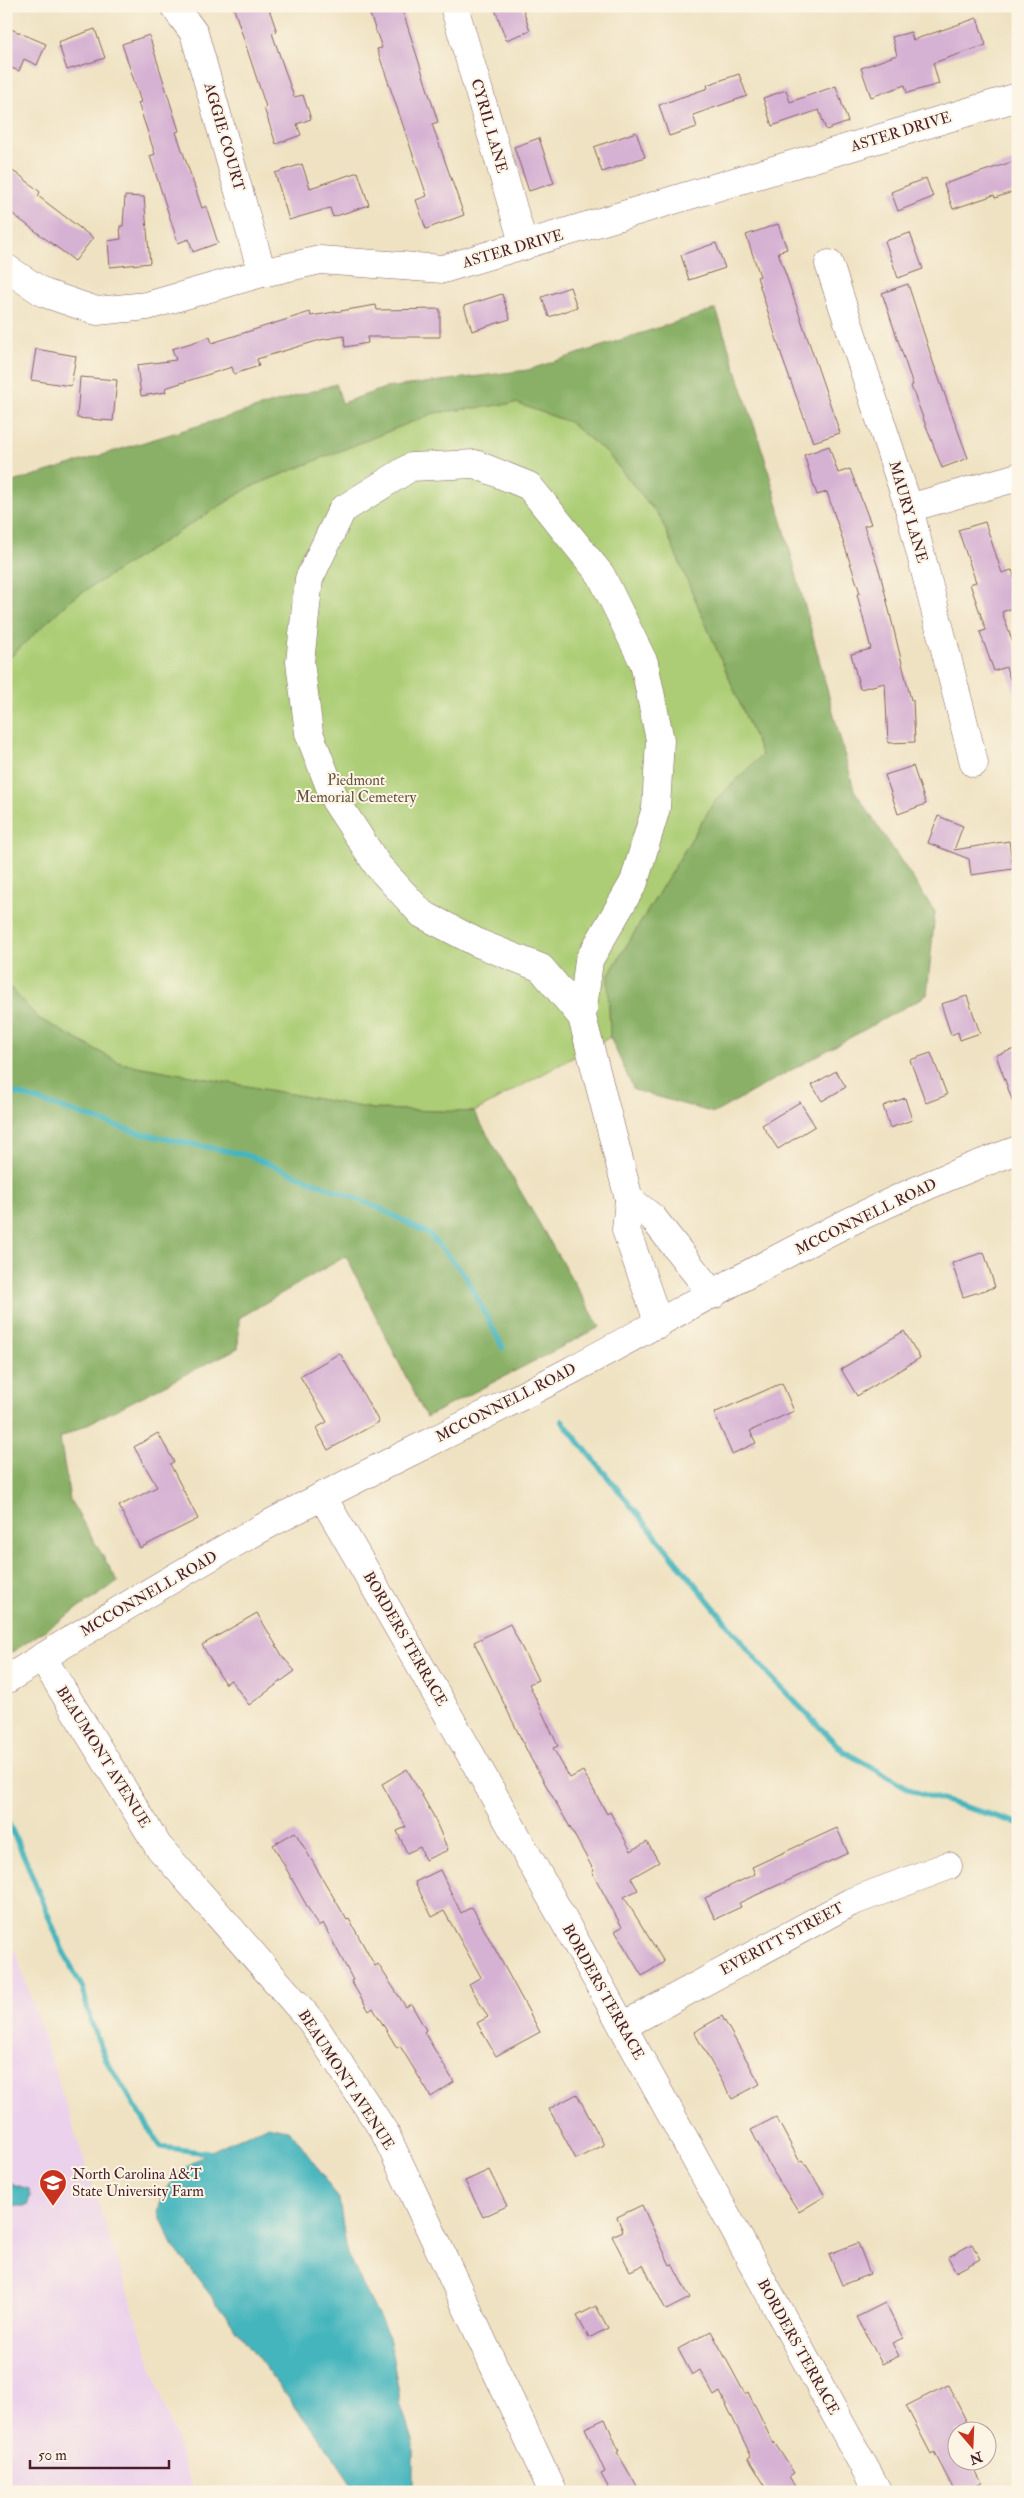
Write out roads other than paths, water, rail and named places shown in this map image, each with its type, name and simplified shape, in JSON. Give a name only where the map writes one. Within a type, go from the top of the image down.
[{"type":"street","name":"AGGIE COURT","points":[[174,6],[194,33],[262,273]]},
{"type":"street","name":"CYRIL LANE","points":[[454,6],[524,246]]},
{"type":"street","name":"ASTER DRIVE","points":[[6,268],[44,293],[97,311],[147,306],[262,273],[320,260],[443,269],[1018,97]]},
{"type":"street","name":"MAURY LANE","points":[[829,264],[909,508],[974,763]]},
{"type":"street","points":[[582,1017],[541,968],[478,943],[422,914],[378,866],[335,800],[309,733],[300,662],[309,579],[342,510],[411,467],[475,464],[529,486],[601,575],[644,663],[660,740],[656,808],[634,882],[589,960],[582,1017],[629,1199],[626,1230],[659,1324]]},
{"type":"street","points":[[909,508],[1018,477]]},
{"type":"street","name":"MCCONNELL ROAD","points":[[6,1680],[156,1588],[322,1496],[524,1395],[713,1294],[897,1200],[1018,1150]]},
{"type":"street","points":[[629,1199],[653,1218],[713,1294]]},
{"type":"street","name":"BORDERS TERRACE","points":[[322,1496],[396,1623],[623,2026],[878,2492]]},
{"type":"street","name":"BEAUMONT AVENUE","points":[[42,1658],[158,1846],[312,2022],[385,2133],[553,2492]]},
{"type":"street","name":"EVERITT STREET","points":[[623,2026],[851,1902],[948,1866]]},
{"type":"water","points":[[266,2126],[288,2130],[298,2140],[339,2199],[347,2254],[389,2337],[401,2405],[413,2444],[413,2492],[357,2492],[337,2462],[171,2243],[158,2210],[165,2191],[173,2179],[196,2160],[210,2152]]},
{"type":"water","points":[[6,2182],[29,2189],[30,2197],[27,2206],[6,2206]]},
{"type":"waterway","points":[[6,1090],[138,1133],[246,1155],[377,1207],[429,1234],[465,1275],[503,1348]]},
{"type":"waterway","points":[[562,1421],[769,1675],[843,1751],[915,1792],[1018,1823]]},
{"type":"waterway","points":[[6,1818],[24,1856],[62,1949],[83,1989],[90,2019],[106,2060],[161,2147],[208,2153],[212,2159]]},
{"type":"place","name":"North Carolina A&T State University Farm","points":[[53,2207]]},
{"type":"park label","name":"Piedmont Memorial Cemetery","points":[[356,788]]}]
